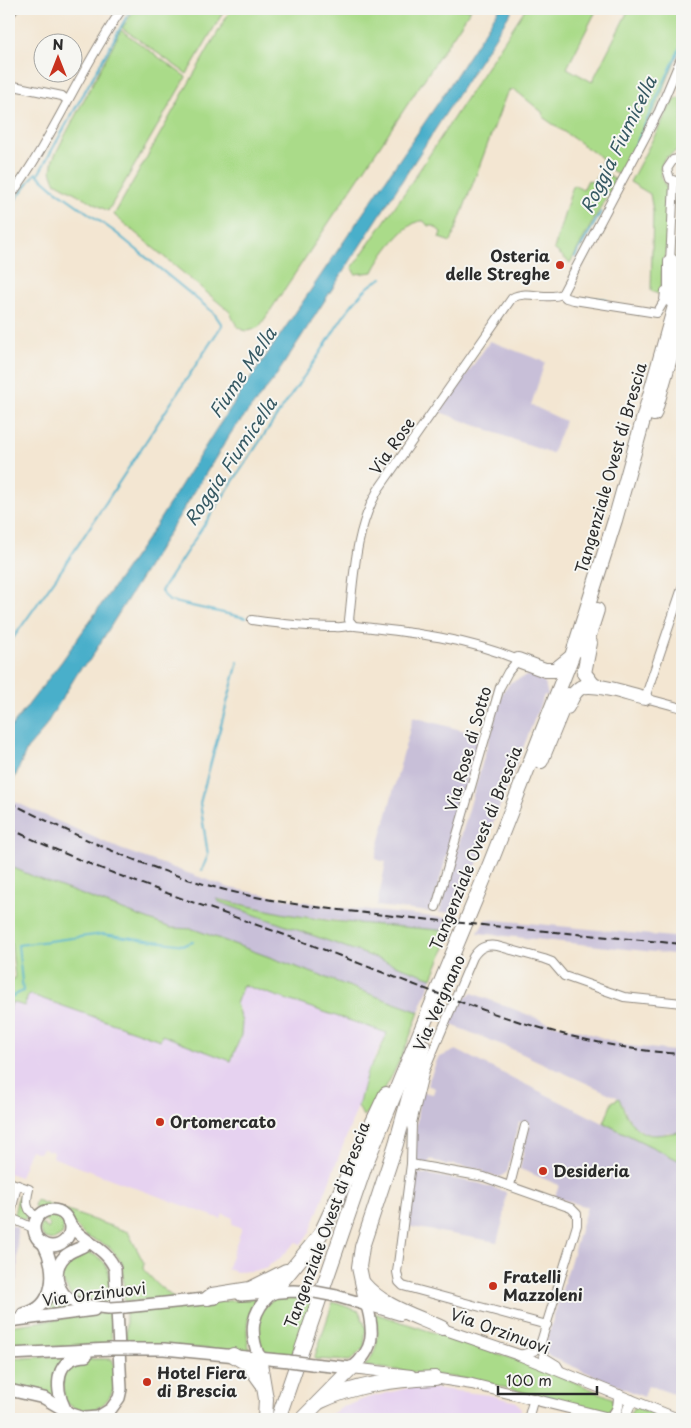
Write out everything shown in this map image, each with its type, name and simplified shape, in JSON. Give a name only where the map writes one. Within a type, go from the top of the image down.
[{"type":"highway","points":[[665,359],[660,341],[671,300],[671,261]]},
{"type":"highway","name":"Tangenziale Ovest di Brescia","points":[[278,1419],[363,1172],[409,1055],[591,631],[625,522],[682,281]]},
{"type":"highway","name":"Tangenziale Ovest di Brescia","points":[[288,1419],[375,1165],[557,709],[665,359],[682,316]]},
{"type":"highway","points":[[665,359],[682,335]]},
{"type":"highway","points":[[591,631],[589,650],[584,666],[587,679],[594,686]]},
{"type":"highway","points":[[518,660],[545,670],[555,670],[572,656]]},
{"type":"highway","points":[[545,670],[552,678],[556,688],[557,709]]},
{"type":"highway","points":[[557,709],[581,688],[594,686],[645,698]]},
{"type":"highway","points":[[367,1305],[359,1267],[362,1247],[396,1144],[423,1046]]},
{"type":"highway","points":[[273,1292],[320,1235],[376,1110],[409,1055]]},
{"type":"highway","points":[[208,1298],[212,1295],[250,1289],[265,1283],[300,1260]]},
{"type":"highway","points":[[362,1282],[372,1295],[384,1303],[442,1328]]},
{"type":"highway","points":[[234,1355],[249,1365],[265,1388]]},
{"type":"highway","points":[[259,1357],[265,1388],[265,1419]]},
{"type":"highway","points":[[302,1419],[352,1368]]},
{"type":"highway","points":[[319,1402],[339,1393],[375,1383],[435,1378]]},
{"type":"main road","points":[[9,1316],[39,1309],[47,1299],[51,1288],[49,1254],[44,1245],[36,1238],[33,1228],[38,1217],[45,1211],[55,1210],[62,1213],[74,1231],[90,1246],[108,1255],[117,1276],[121,1389],[116,1404],[98,1417],[77,1417],[44,1398],[9,1390]]},
{"type":"main road","points":[[68,1222],[70,1231],[61,1243],[55,1260],[60,1289],[69,1298],[82,1304],[110,1308]]},
{"type":"main road","points":[[44,1245],[61,1243],[90,1246]]},
{"type":"main road","points":[[57,1273],[65,1256],[90,1246]]},
{"type":"main road","points":[[259,1357],[253,1339],[252,1323],[258,1308],[273,1292]]},
{"type":"main road","name":"Via Orzinuovi","points":[[9,1321],[208,1298],[273,1292],[315,1292],[336,1296],[442,1328],[560,1370],[678,1419]]},
{"type":"main road","points":[[352,1368],[366,1355],[369,1347],[371,1325],[367,1305]]},
{"type":"main road","points":[[65,1409],[59,1398],[57,1384],[63,1367],[80,1356],[97,1355],[112,1349]]},
{"type":"main road","points":[[9,1354],[112,1349],[164,1349],[259,1357],[472,1384],[534,1398],[589,1416],[611,1419],[615,1415],[619,1404],[619,1395]]},
{"type":"main road","points":[[625,1419],[631,1400]]},
{"type":"street","points":[[9,16],[14,9]]},
{"type":"street","points":[[9,198],[30,168],[67,100],[120,12],[111,9]]},
{"type":"street","points":[[682,56],[680,69],[659,111],[562,294],[566,298],[658,313],[664,301],[666,280],[671,261],[678,183],[670,179],[667,169],[673,160],[682,158]]},
{"type":"street","points":[[9,85],[62,96],[67,100]]},
{"type":"street","name":"Via Rose","points":[[354,626],[349,620],[358,544],[370,504],[510,301],[522,294],[554,296],[562,294]]},
{"type":"street","points":[[682,588],[645,698],[682,708]]},
{"type":"street","points":[[252,620],[287,625],[338,628],[354,626],[448,639],[475,645],[518,660]]},
{"type":"street","name":"Via Rose di Sotto","points":[[436,908],[500,687],[508,672],[518,660]]},
{"type":"street","name":"Via Vergnano","points":[[547,1325],[403,1286],[398,1282],[397,1272],[411,1164],[412,1122],[425,1070],[470,964],[479,948],[489,945],[552,962],[564,976],[624,998],[682,1003]]},
{"type":"street","points":[[514,1186],[525,1126]]},
{"type":"street","points":[[411,1164],[469,1173],[514,1186],[571,1208],[577,1214],[577,1225],[541,1342],[534,1351],[519,1355]]},
{"type":"street","points":[[9,1182],[29,1189],[28,1208],[31,1213],[38,1217]]},
{"type":"street","points":[[17,1185],[9,1217],[33,1228]]},
{"type":"street","points":[[541,1342],[544,1357],[557,1365],[560,1370]]},
{"type":"street","points":[[528,1419],[534,1398]]},
{"type":"shaded area","points":[[490,341],[545,362],[531,405],[565,421],[552,454],[440,412]]},
{"type":"shaded area","points":[[529,675],[535,675],[545,683],[548,696],[544,695],[459,909],[455,912],[439,913],[503,691],[511,682]]},
{"type":"shaded area","points":[[413,717],[480,735],[431,912],[377,906],[386,862],[375,859]]},
{"type":"shaded area","points":[[15,802],[120,849],[230,888],[333,907],[457,919],[452,931],[375,925],[286,914],[220,899],[219,902],[432,978],[419,1012],[193,929],[171,928],[9,866],[9,812]]},
{"type":"shaded area","points":[[486,919],[682,938],[682,955],[478,933]]},
{"type":"shaded area","points":[[243,985],[387,1033],[367,1072],[358,1106],[310,1232],[301,1244],[296,1242],[278,1260],[261,1270],[237,1272],[227,1269],[242,1228],[232,1224],[233,1218],[223,1214],[221,1219],[141,1190],[52,1157],[54,1152],[42,1148],[39,1153],[30,1150],[20,1177],[9,1173],[9,1012],[12,1002],[29,994],[160,1040],[162,1035],[240,1011],[236,1004]]},
{"type":"shaded area","points":[[472,993],[549,1023],[582,1031],[623,1045],[682,1052],[682,1132],[668,1132],[658,1135],[645,1133],[632,1124],[619,1098],[505,1046],[449,1024],[462,998]]},
{"type":"shaded area","points":[[456,1050],[682,1162],[682,1397],[648,1385],[644,1397],[551,1357],[546,1352],[545,1346],[587,1207],[555,1197],[559,1185],[520,1169],[529,1124],[519,1122],[507,1172],[500,1177],[483,1174],[484,1170],[448,1164],[447,1166],[431,1159],[427,1164],[415,1161],[413,1158],[419,1099],[423,1092],[433,1094],[435,1088],[427,1085],[438,1058]]},
{"type":"shaded area","points":[[411,1172],[478,1183],[506,1192],[504,1217],[497,1242],[406,1226]]},
{"type":"shaded area","points":[[9,1224],[17,1227],[18,1280],[9,1280]]},
{"type":"shaded area","points":[[416,1386],[489,1395],[517,1402],[521,1409],[519,1419],[323,1419],[343,1407],[367,1398]]},
{"type":"green space","points":[[135,9],[225,9],[187,74],[122,28]]},
{"type":"green space","points":[[231,9],[471,9],[260,326],[249,331],[241,329],[230,312],[114,215]]},
{"type":"green space","points":[[525,9],[597,9],[567,68],[592,82],[629,9],[682,9],[682,44],[658,103],[622,172],[617,174],[601,162],[603,159],[544,118],[542,112],[515,90],[510,90],[506,95],[451,242],[439,238],[441,232],[434,226],[428,226],[424,221],[417,222],[402,232],[381,258],[373,272],[355,274],[352,268],[405,192]]},
{"type":"green space","points":[[121,30],[186,77],[108,211],[55,182],[51,171],[53,159]]},
{"type":"green space","points":[[682,98],[682,147],[664,159],[660,169],[662,179],[669,193],[667,249],[662,266],[661,292],[658,294],[651,291],[653,211],[650,194],[630,182],[672,103]]},
{"type":"green space","points":[[602,171],[616,180],[570,263],[554,249],[573,185],[583,190],[588,180],[592,182]]},
{"type":"green space","points":[[678,189],[682,189],[682,260],[675,283]]},
{"type":"green space","points":[[9,866],[171,928],[193,929],[419,1012],[389,1082],[381,1095],[363,1116],[358,1106],[367,1072],[379,1053],[387,1033],[243,985],[236,1004],[242,1022],[241,1035],[231,1061],[162,1035],[160,1040],[29,994],[24,1006],[12,1002],[9,1012],[9,979],[15,979],[11,941],[9,940]]},
{"type":"green space","points":[[216,899],[286,914],[332,921],[452,931],[432,978],[219,902]]},
{"type":"green space","points":[[619,1098],[627,1117],[641,1131],[655,1135],[682,1132],[682,1162],[604,1123],[612,1102]]},
{"type":"green space","points":[[20,1195],[27,1215],[24,1220],[14,1215],[18,1196]]},
{"type":"green space","points":[[36,1200],[128,1232],[144,1263],[143,1269],[174,1298],[125,1302],[122,1263],[110,1247],[85,1236],[62,1211],[51,1207],[37,1210],[34,1206]]},
{"type":"green space","points":[[50,1216],[58,1217],[64,1225],[62,1235],[54,1240],[44,1238],[40,1231],[41,1223],[48,1229],[50,1225],[43,1220]]},
{"type":"green space","points":[[83,1253],[97,1256],[109,1272],[111,1302],[86,1303],[72,1298],[61,1278],[70,1260]]},
{"type":"green space","points":[[53,1286],[62,1302],[73,1308],[42,1312],[51,1301]]},
{"type":"green space","points":[[279,1297],[313,1299],[292,1356],[277,1356],[268,1353],[262,1347],[257,1331],[258,1322],[265,1306]]},
{"type":"green space","points":[[257,1298],[248,1324],[247,1338],[250,1352],[126,1343],[126,1311]]},
{"type":"green space","points":[[333,1302],[359,1311],[366,1328],[364,1348],[350,1361],[314,1359]]},
{"type":"green space","points":[[110,1312],[112,1344],[9,1349],[9,1326]]},
{"type":"green space","points":[[374,1313],[539,1367],[612,1398],[614,1407],[608,1412],[601,1412],[475,1380],[364,1366],[373,1355],[377,1342]]},
{"type":"green space","points":[[73,1355],[56,1398],[9,1385],[9,1359]]},
{"type":"green space","points":[[80,1359],[112,1359],[115,1385],[111,1395],[104,1404],[95,1409],[74,1408],[64,1400],[63,1372]]},
{"type":"green space","points":[[636,1407],[665,1419],[631,1419],[629,1417],[633,1408]]},
{"type":"water","points":[[499,9],[513,9],[274,379],[231,433],[89,661],[80,669],[41,733],[27,749],[9,791],[9,730],[62,661],[153,530],[215,431],[444,94]]},
{"type":"waterway","points":[[9,644],[67,562],[222,325],[214,313],[115,232],[54,189],[38,175],[131,9]]},
{"type":"waterway","name":"Roggia Fiumicella","points":[[630,157],[682,43]]},
{"type":"waterway","points":[[9,208],[36,173]]},
{"type":"waterway","name":"Roggia Fiumicella","points":[[575,257],[601,212]]},
{"type":"waterway","name":"Roggia Fiumicella","points":[[246,618],[169,601],[161,591],[346,313],[363,292],[382,278]]},
{"type":"waterway","name":"Roggia Fiumicella","points":[[586,298],[606,299]]},
{"type":"waterway","name":"Roggia Fiumicella","points":[[202,870],[208,855],[200,803],[238,662]]},
{"type":"waterway","name":"Roggia Fiumicella","points":[[9,998],[23,991],[18,945],[103,934],[184,945],[193,942]]},
{"type":"waterway","name":"Roggia Fiumicella","points":[[546,1396],[559,1400]]},
{"type":"railway","points":[[9,802],[89,841],[144,864],[200,883],[250,896],[294,904],[360,912],[682,944]]},
{"type":"railway","points":[[9,828],[78,859],[150,887],[293,938],[484,1010],[583,1039],[632,1049],[682,1054]]},
{"type":"place","name":"Osteria delle Streghe","points":[[560,265]]},
{"type":"place","name":"Ortomercato","points":[[160,1122]]},
{"type":"place","name":"Desideria","points":[[543,1171]]},
{"type":"place","name":"Fratelli Mazzoleni","points":[[493,1286]]},
{"type":"place","name":"Hotel Fiera di Brescia","points":[[147,1382]]},
{"type":"water label","name":"Fiume Mella","points":[[243,373]]}]
